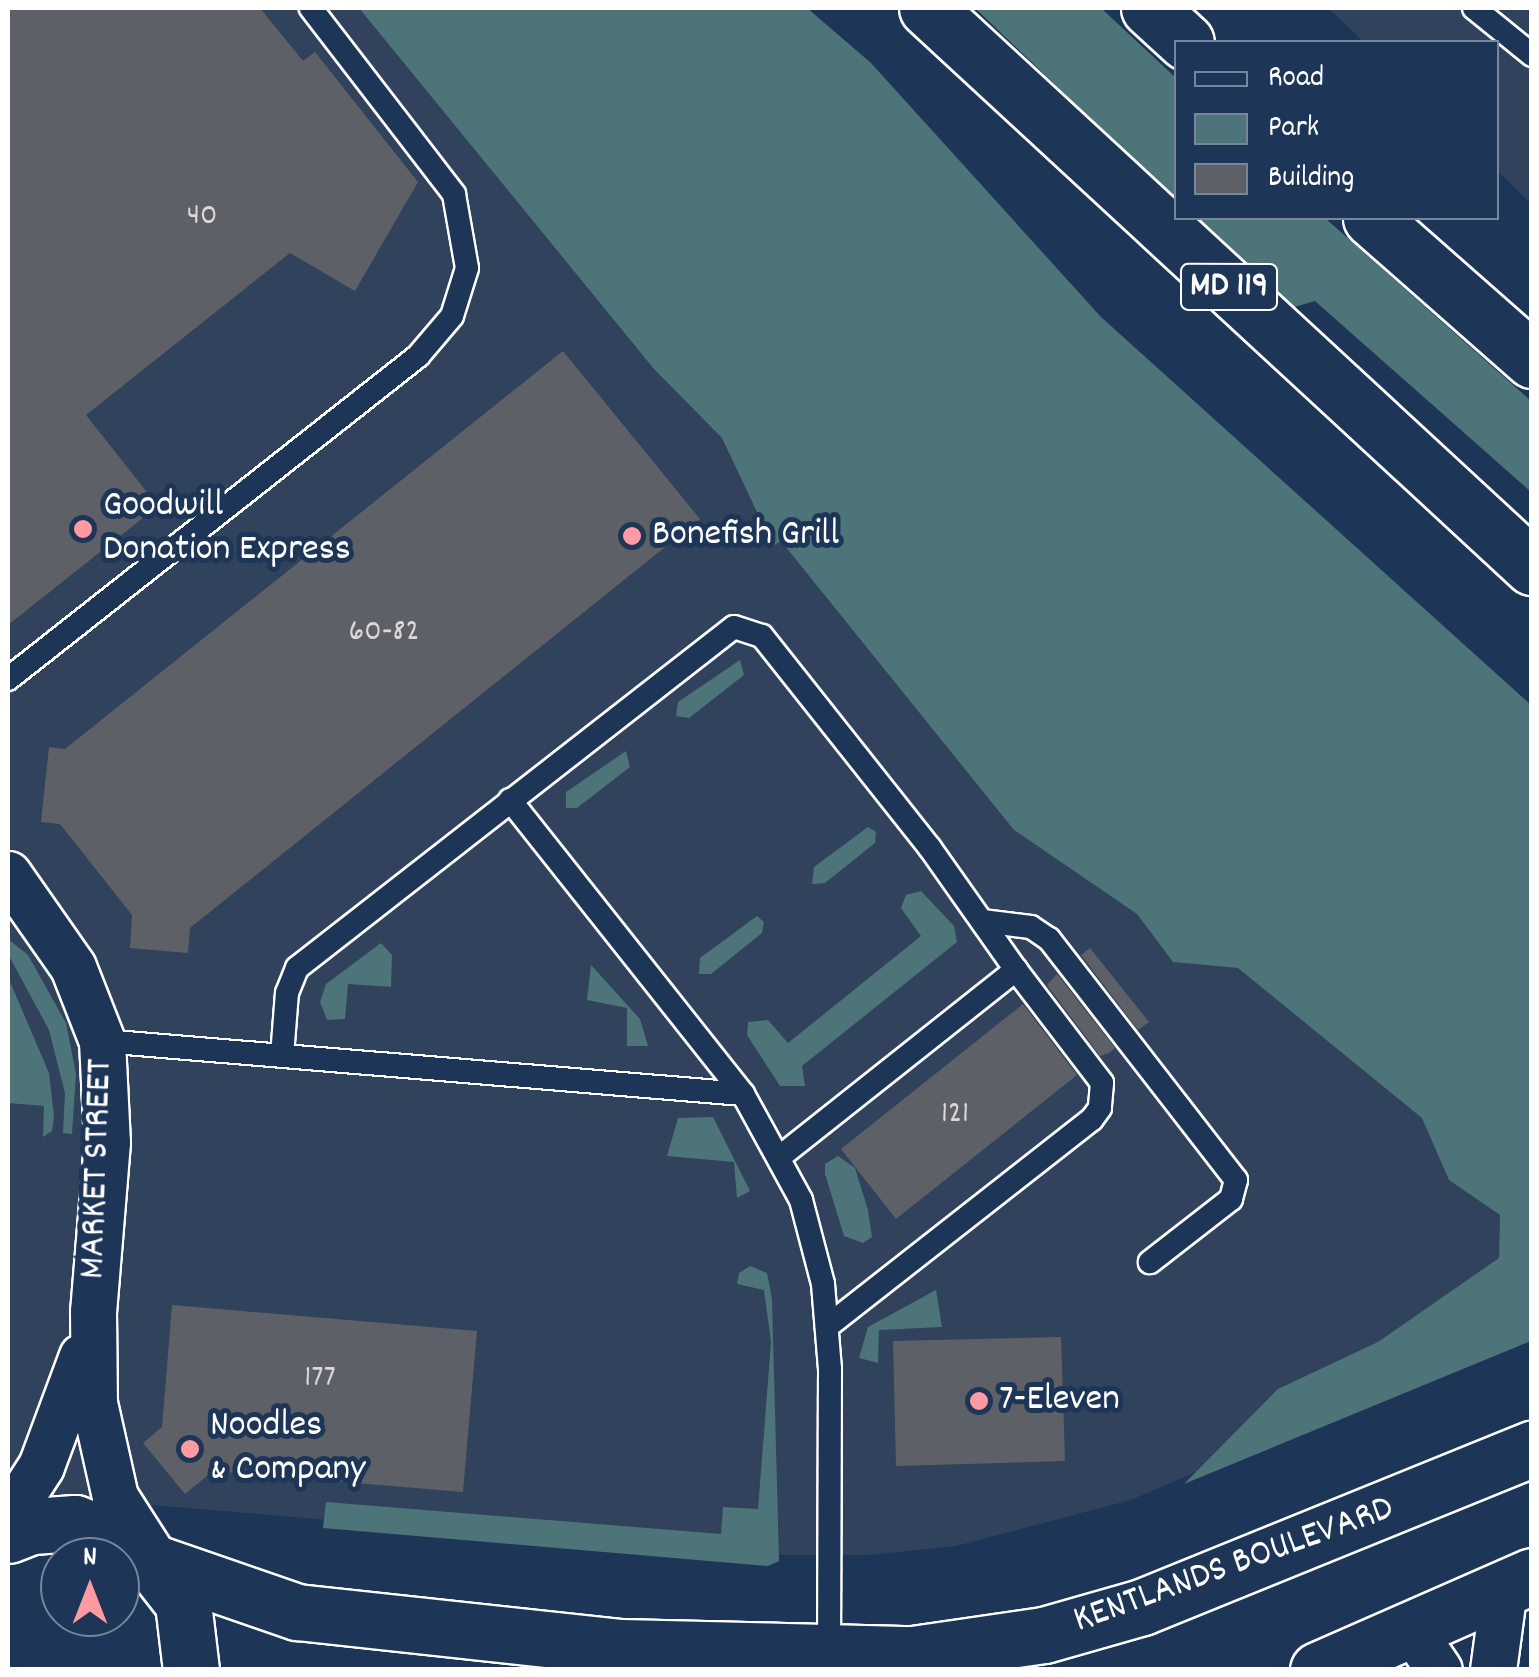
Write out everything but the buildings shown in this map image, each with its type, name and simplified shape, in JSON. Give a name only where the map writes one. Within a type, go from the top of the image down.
[{"type":"street","name":"MD 119","points":[[927,8],[1532,567]]},
{"type":"street","points":[[1149,8],[1184,40]]},
{"type":"street","points":[[1374,220],[1532,360]]},
{"type":"street","name":"MARKET STREET","points":[[8,874],[73,967],[102,1041],[107,1142],[93,1311],[94,1403],[115,1498],[158,1564]]},
{"type":"street","name":"MARKET STREET","points":[[8,1517],[60,1422],[93,1311]]},
{"type":"street","name":"KENTLANDS BOULEVARD","points":[[158,1564],[284,1610],[621,1647],[828,1662],[1044,1635],[1142,1607],[1532,1449]]},
{"type":"street","points":[[8,1536],[32,1526],[75,1523],[108,1531],[158,1564],[186,1614],[191,1670]]},
{"type":"street","points":[[1318,1670],[1425,1650],[1518,1583]]},
{"type":"street","points":[[1493,1670],[1518,1583]]},
{"type":"lane","points":[[8,680],[418,356],[452,316],[467,268],[454,194],[311,8]]},
{"type":"lane","points":[[1474,8],[1532,56]]},
{"type":"lane","points":[[282,1056],[287,994],[298,968],[724,632],[745,627],[762,636],[1097,1072],[1100,1108],[827,1328]]},
{"type":"lane","points":[[510,800],[743,1094],[781,1156],[815,1244],[827,1328],[828,1662]]},
{"type":"lane","points":[[982,921],[1032,927],[1049,939],[1236,1180],[1232,1200],[1150,1262]]},
{"type":"lane","points":[[781,1156],[1016,970]]},
{"type":"lane","points":[[102,1041],[743,1094]]},
{"type":"shaded area","points":[[8,8],[769,8],[1531,729],[1531,1328],[1131,1500],[956,1546],[870,1555],[745,1555],[8,1493]]},
{"type":"shaded area","points":[[1328,8],[1531,8],[1531,204],[1499,172],[1499,40],[1362,40]]},
{"type":"green space","points":[[359,8],[807,8],[871,63],[1101,317],[1531,705],[1531,1341],[1184,1484],[1278,1389],[1378,1342],[1499,1258],[1500,1215],[1449,1180],[1422,1118],[1238,968],[1173,962],[1137,914],[1014,830],[781,541],[773,546],[722,438],[654,369]]},
{"type":"green space","points":[[975,8],[1101,8],[1174,76],[1174,199]]},
{"type":"green space","points":[[1196,220],[1327,220],[1531,401],[1531,492],[1315,301],[1291,308]]},
{"type":"green space","points":[[740,660],[744,675],[689,718],[676,716],[678,702]]},
{"type":"green space","points":[[626,751],[630,767],[577,808],[566,808],[566,792]]},
{"type":"green space","points":[[868,827],[876,832],[875,843],[825,883],[812,884],[814,867]]},
{"type":"green space","points":[[921,891],[954,926],[957,942],[802,1066],[805,1086],[780,1086],[747,1035],[748,1022],[768,1020],[788,1043],[921,936],[901,908],[906,895]]},
{"type":"green space","points":[[757,916],[764,922],[762,933],[711,974],[699,974],[700,958]]},
{"type":"green space","points":[[8,939],[28,955],[66,1023],[76,1074],[72,1134],[63,1133],[65,1093],[49,1030],[8,954]]},
{"type":"green space","points":[[381,943],[392,955],[391,987],[348,984],[345,1019],[327,1020],[320,1002],[326,984]]},
{"type":"green space","points":[[591,965],[640,1019],[648,1046],[627,1046],[627,1008],[587,1000]]},
{"type":"green space","points":[[8,977],[49,1073],[54,1116],[52,1131],[43,1137],[44,1106],[8,1103]]},
{"type":"green space","points":[[713,1117],[750,1191],[737,1198],[734,1162],[667,1156],[678,1118]]},
{"type":"green space","points":[[838,1156],[855,1168],[868,1210],[872,1237],[863,1243],[844,1236],[825,1174],[825,1164]]},
{"type":"green space","points":[[750,1266],[767,1273],[772,1299],[779,1561],[768,1566],[323,1528],[326,1502],[721,1534],[723,1507],[758,1509],[771,1342],[764,1290],[737,1284],[739,1273]]},
{"type":"green space","points":[[936,1290],[942,1327],[879,1330],[878,1363],[859,1358],[868,1327]]},
{"type":"place","name":"Goodwill Donation Express","points":[[83,529]]},
{"type":"place","name":"Bonefish Grill","points":[[632,536]]},
{"type":"place","name":"7-Eleven","points":[[979,1401]]},
{"type":"place","name":"Noodles & Company","points":[[190,1449]]}]
